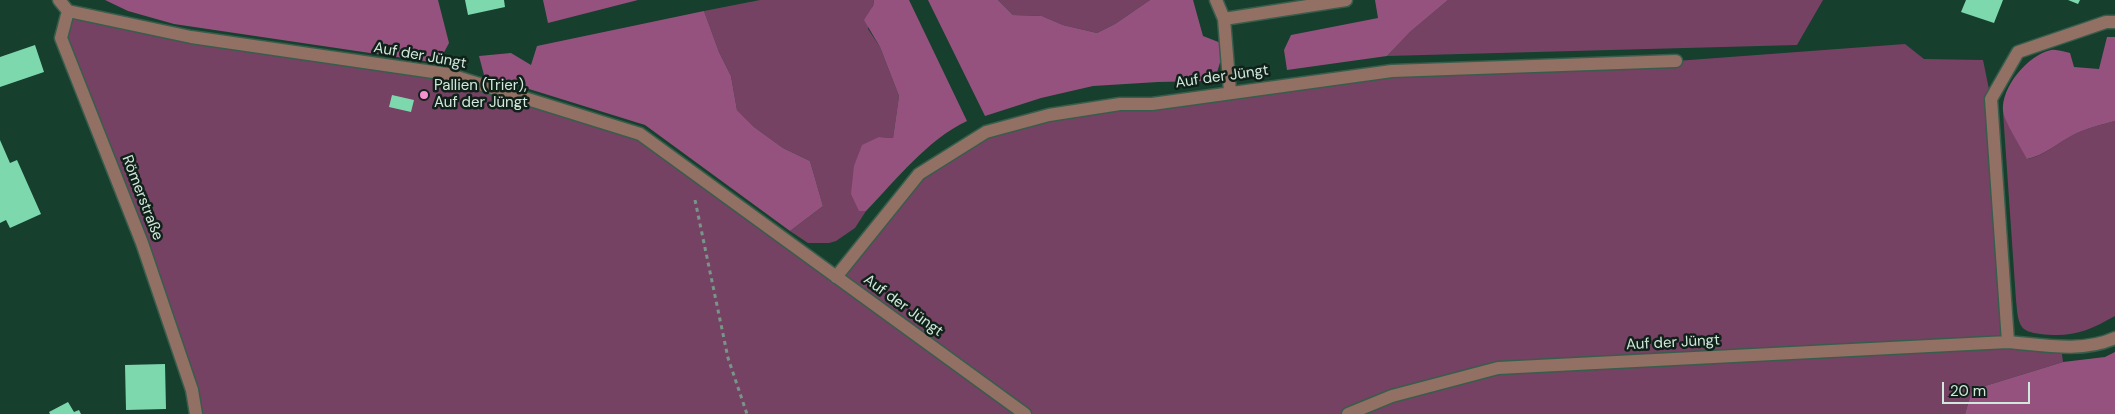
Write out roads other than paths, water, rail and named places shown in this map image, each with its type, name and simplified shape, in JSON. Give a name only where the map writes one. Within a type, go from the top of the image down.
[{"type":"street","points":[[59,0],[68,11]]},
{"type":"street","points":[[1216,0],[1224,19],[1230,92]]},
{"type":"street","points":[[1224,19],[1346,0]]},
{"type":"street","name":"Auf der Jüngt","points":[[68,11],[191,37],[447,74],[640,134],[1025,414]]},
{"type":"street","name":"Römerstraße","points":[[68,11],[61,38],[142,243],[192,390],[196,414]]},
{"type":"street","points":[[2008,342],[1991,98],[2018,52],[2106,22],[2115,22]]},
{"type":"street","name":"Auf der Jüngt","points":[[836,277],[919,174],[986,132],[1049,115],[1120,104],[1152,104],[1392,71],[1676,61]]},
{"type":"street","name":"Auf der Jüngt","points":[[1348,414],[1392,396],[1498,368],[2008,342],[2062,347],[2099,345],[2115,338]]},
{"type":"place","name":"Pallien (Trier), Auf der Jüngt","points":[[424,95]]}]
